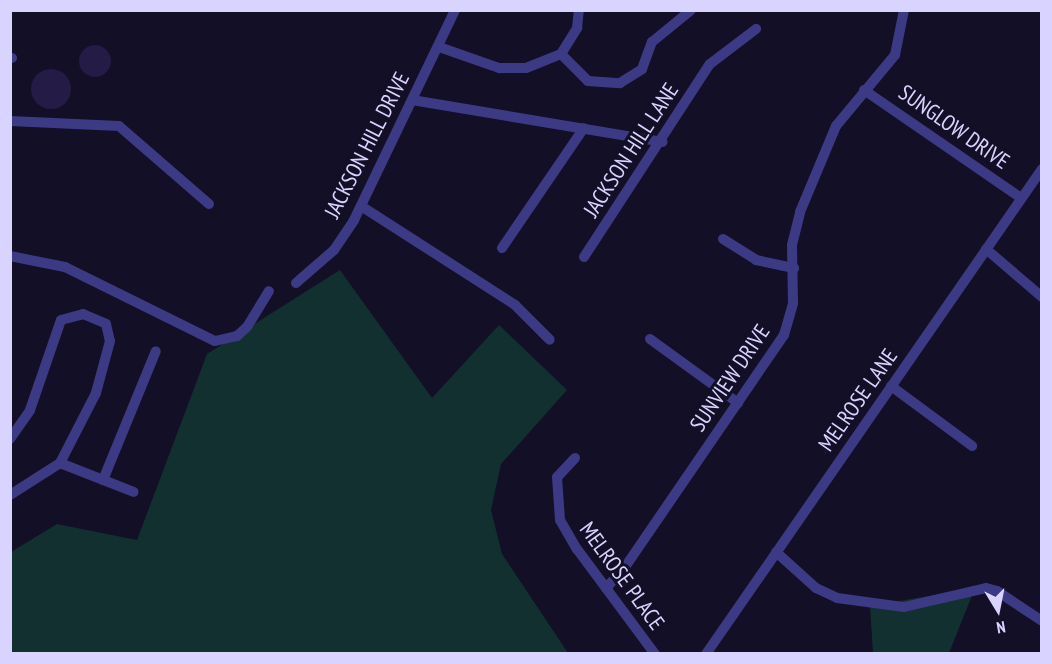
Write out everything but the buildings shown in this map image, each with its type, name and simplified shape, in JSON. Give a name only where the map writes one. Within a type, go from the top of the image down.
[{"type":"street","name":"JACKSON HILL DRIVE","points":[[296,283],[334,250],[361,206],[439,48],[455,10]]},
{"type":"street","points":[[439,48],[499,68],[526,68],[561,54],[577,28],[579,10]]},
{"type":"street","points":[[561,54],[588,81],[606,85],[630,79],[642,69],[652,42],[691,10]]},
{"type":"street","name":"SUNVIEW DRIVE","points":[[606,588],[623,570],[787,327],[795,294],[795,225],[820,159],[842,116],[895,55],[904,10]]},
{"type":"street","name":"JACKSON HILL LANE","points":[[584,257],[662,142],[710,64],[756,29]]},
{"type":"street","name":"SUNGLOW DRIVE","points":[[864,90],[1021,198]]},
{"type":"street","points":[[412,100],[662,142]]},
{"type":"street","points":[[10,121],[119,126],[210,204]]},
{"type":"street","points":[[502,248],[584,128]]},
{"type":"street","name":"MELROSE LANE","points":[[706,654],[1041,169]]},
{"type":"street","points":[[361,206],[515,305],[550,340]]},
{"type":"street","points":[[723,239],[756,260],[794,268]]},
{"type":"street","points":[[986,249],[1041,297]]},
{"type":"street","points":[[10,256],[65,267],[214,341],[237,336],[258,314],[269,291]]},
{"type":"street","points":[[10,439],[30,410],[61,320],[83,314],[106,324],[110,341],[96,393],[60,463],[10,495]]},
{"type":"street","points":[[650,339],[738,402]]},
{"type":"street","points":[[103,480],[156,351]]},
{"type":"street","points":[[891,386],[972,446]]},
{"type":"street","name":"MELROSE PLACE","points":[[575,458],[556,477],[557,511],[570,539],[655,654]]},
{"type":"street","points":[[60,463],[135,492]]},
{"type":"street","points":[[776,552],[816,588],[837,598],[904,607],[986,588],[997,591],[1041,621]]},
{"type":"green space","points":[[340,270],[432,398],[499,325],[567,390],[501,464],[491,510],[502,554],[568,653],[11,654],[11,552],[57,524],[137,540],[207,354]]},
{"type":"green space","points":[[975,588],[949,653],[873,653],[870,606]]}]
